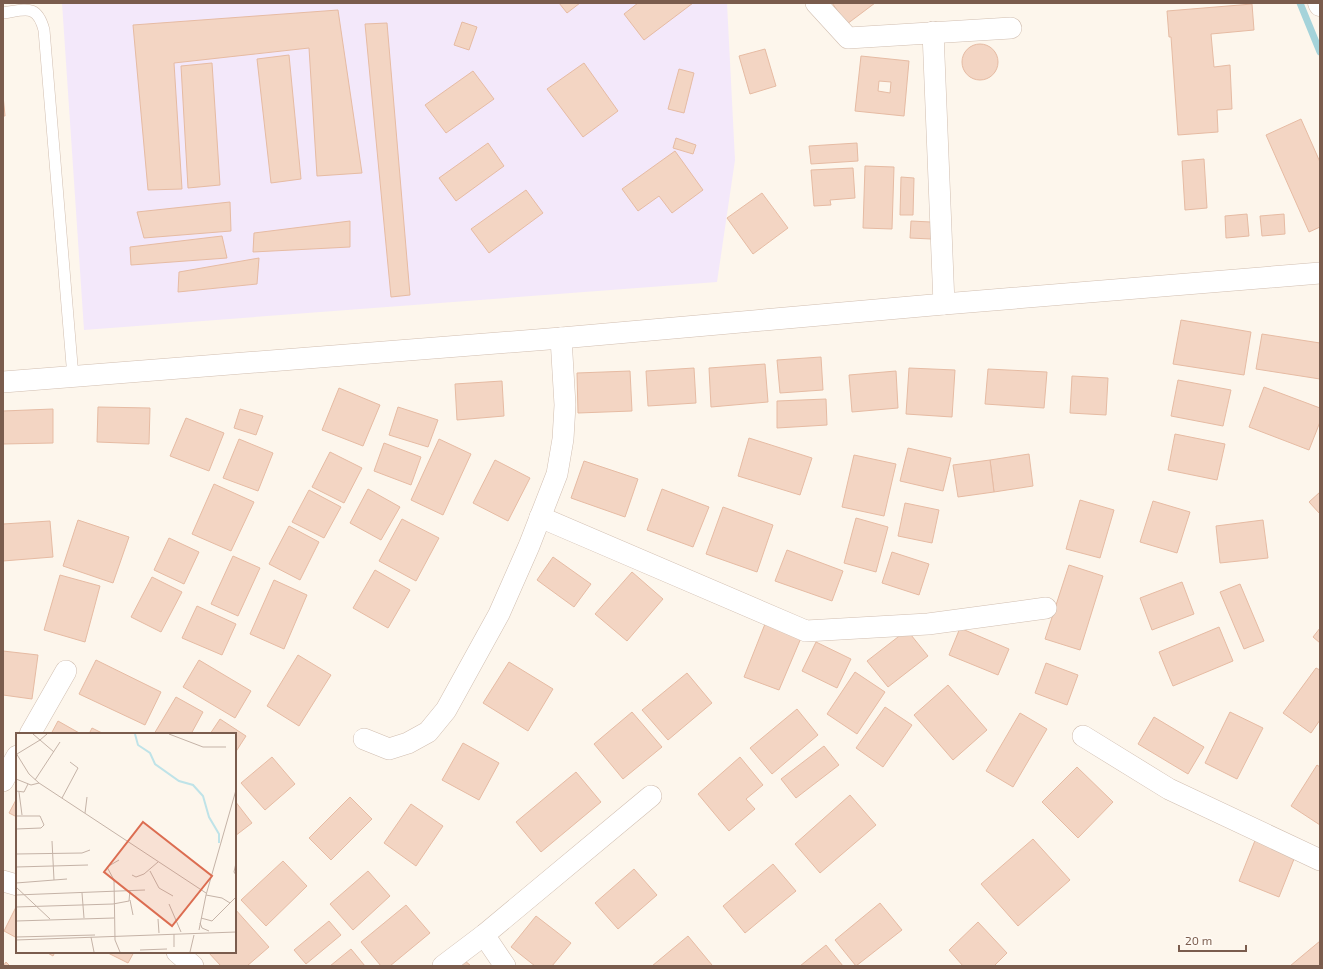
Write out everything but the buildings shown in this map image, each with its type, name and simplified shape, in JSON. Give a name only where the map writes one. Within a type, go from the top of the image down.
[{"type":"street","points":[[816,3],[848,38],[1010,28]]},
{"type":"street","points":[[933,32],[944,304]]},
{"type":"street","points":[[3,382],[561,338],[1320,273]]},
{"type":"street","points":[[364,739],[389,749],[408,744],[428,732],[446,710],[498,614],[529,546],[557,474],[563,439],[564,404],[561,338]]},
{"type":"street","points":[[540,517],[806,631],[928,624],[1046,608]]},
{"type":"street","points":[[31,733],[66,671]]},
{"type":"street","points":[[1083,736],[1169,789],[1320,860]]},
{"type":"street","points":[[3,781],[16,758]]},
{"type":"street","points":[[443,966],[484,935],[651,796]]},
{"type":"street","points":[[3,881],[16,885]]},
{"type":"street","points":[[484,935],[505,966]]},
{"type":"street","points":[[178,953],[193,966]]},
{"type":"lane","points":[[3,13],[32,10],[42,20],[44,30],[73,377]]},
{"type":"shaded area","points":[[62,3],[727,3],[735,160],[717,282],[84,330]]},
{"type":"waterway","points":[[1300,3],[1320,52]]}]
